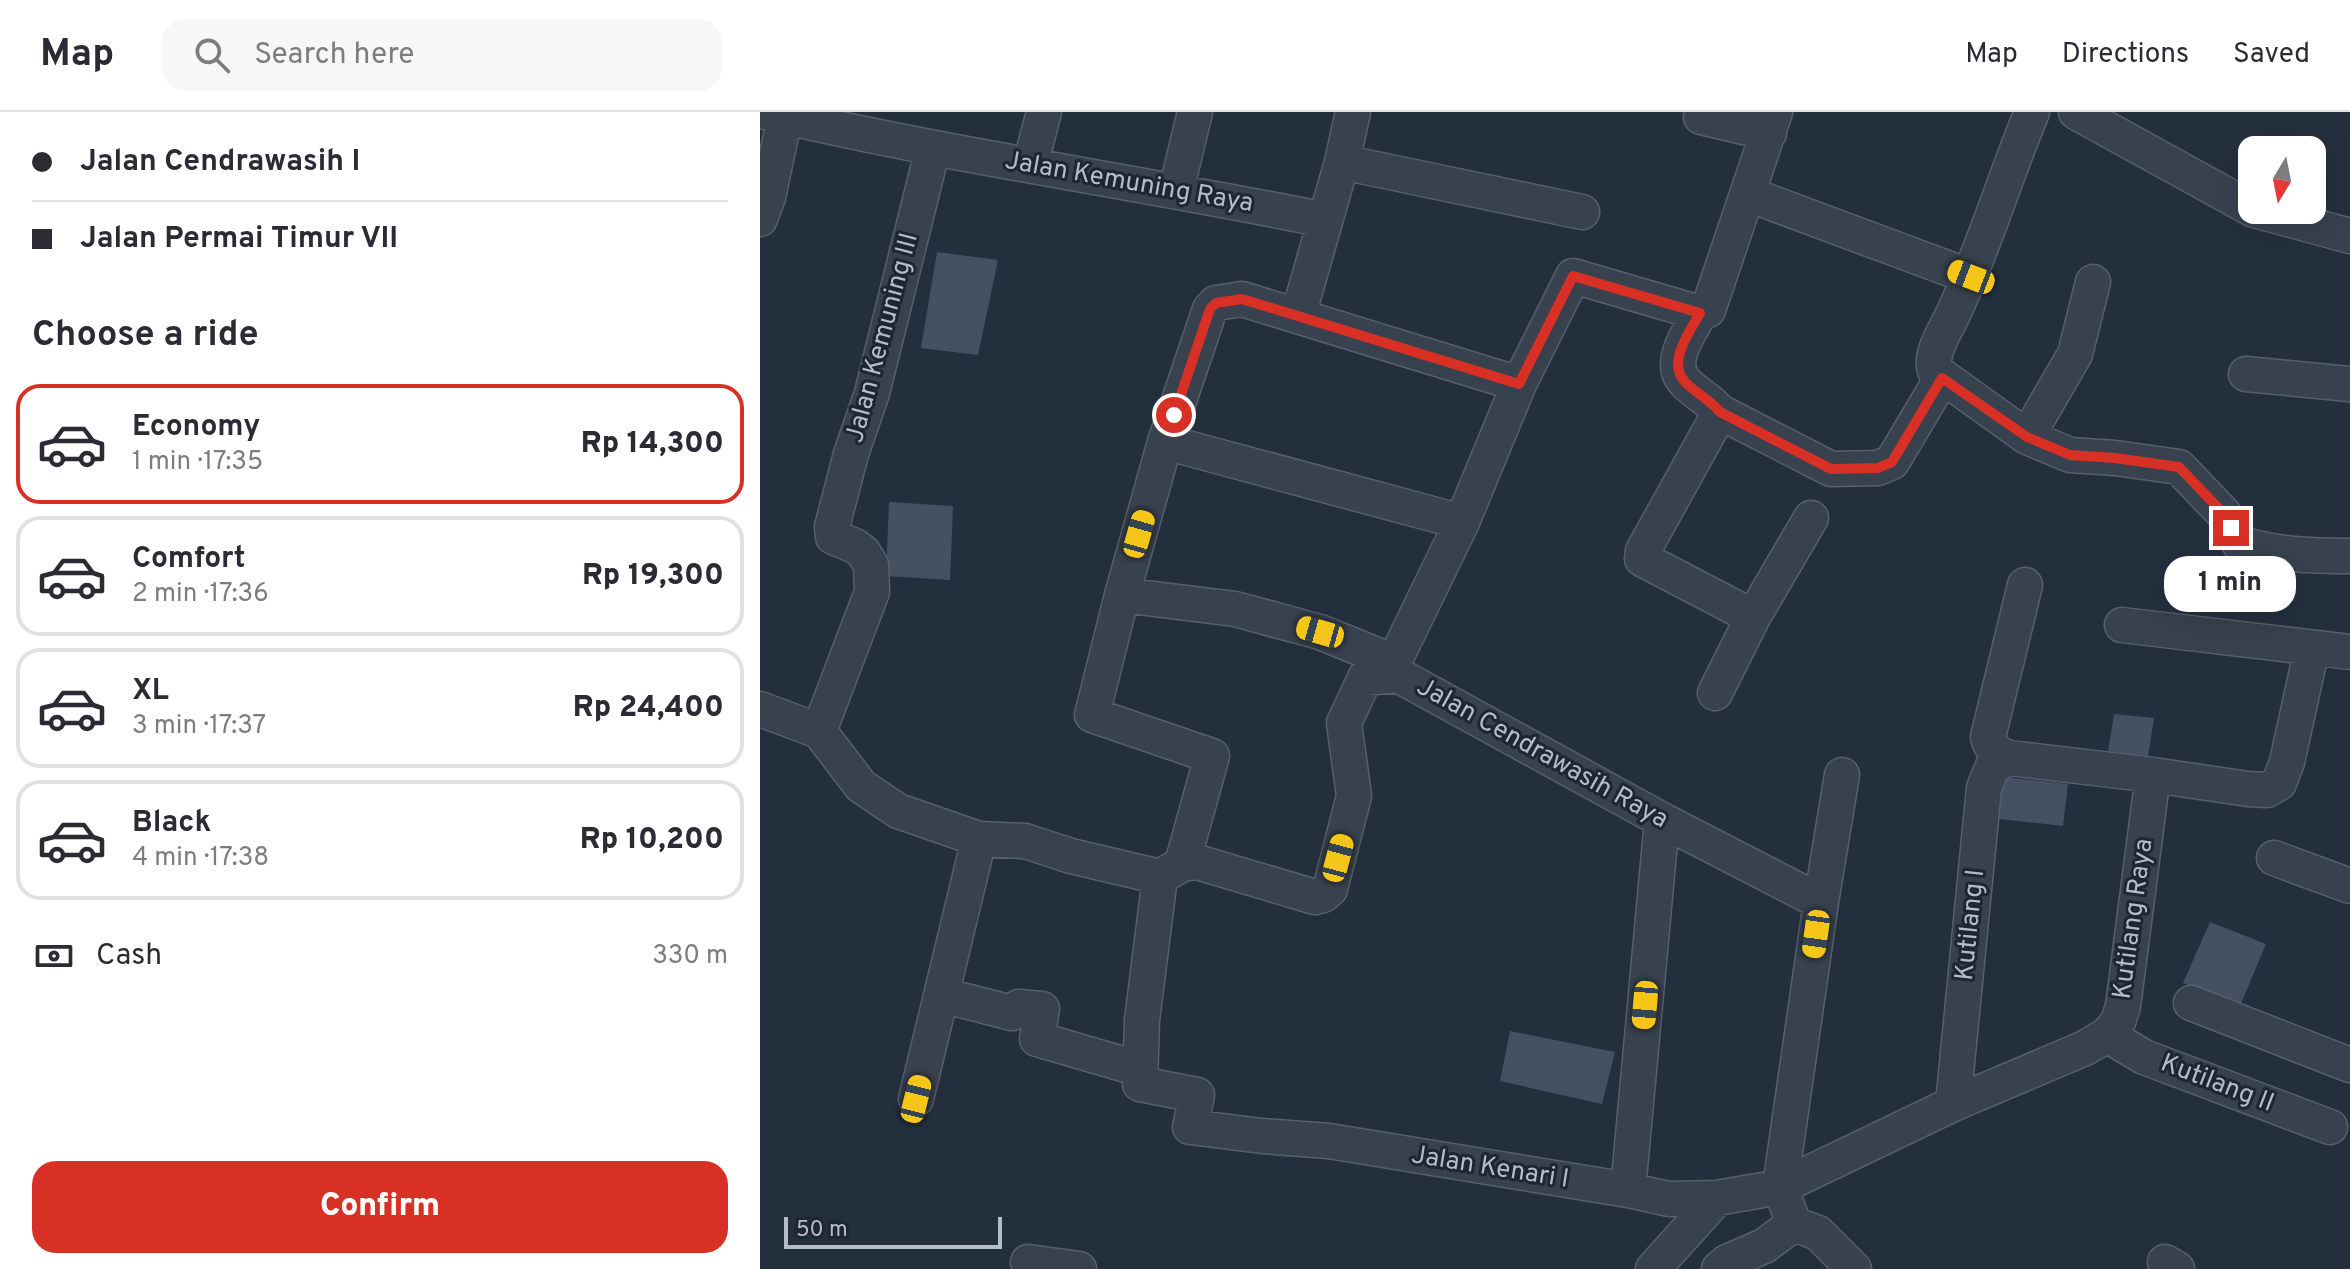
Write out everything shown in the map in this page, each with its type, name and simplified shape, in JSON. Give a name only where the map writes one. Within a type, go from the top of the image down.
[{"type":"street","points":[[1030,165],[1044,112]]},
{"type":"street","points":[[1176,191],[1195,112]]},
{"type":"street","points":[[1298,316],[1353,112]]},
{"type":"street","points":[[2032,112],[1971,277],[1936,351],[1933,366],[1942,378],[2027,437],[2070,455],[2179,467],[2224,514],[2239,543],[2265,552],[2289,555],[2350,556]]},
{"type":"street","points":[[2081,113],[2238,201]]},
{"type":"street","points":[[760,219],[768,197],[775,114]]},
{"type":"street","name":"Jalan Kemuning Raya","points":[[775,114],[933,148],[1325,220]]},
{"type":"street","points":[[1701,117],[1772,122],[1712,303],[1708,310],[1700,313],[1681,348],[1677,368],[1685,382],[1711,401],[1720,412],[1831,469],[1878,468],[1892,462],[1942,378]]},
{"type":"street","name":"Jalan Kemuning III","points":[[819,731],[872,592],[868,559],[855,546],[833,537],[832,527],[851,454],[872,393],[933,148]]},
{"type":"street","points":[[1342,162],[1582,212]]},
{"type":"street","points":[[1748,194],[1971,277]]},
{"type":"street","points":[[2307,224],[2350,236]]},
{"type":"street","name":"Jalan Cendrawasih Raya","points":[[1700,313],[1573,276],[1519,384],[1396,669],[1662,820],[1821,902]]},
{"type":"street","points":[[2027,437],[2075,354],[2093,282]]},
{"type":"street","points":[[942,995],[1012,1013],[1019,1007],[1042,1009],[1037,1039],[1140,1069],[1142,1020],[1171,871],[1212,756],[1092,715],[1165,442],[1210,309],[1216,303],[1242,299],[1519,384]]},
{"type":"street","points":[[2246,374],[2350,384]]},
{"type":"street","points":[[1720,412],[1643,551],[1642,559],[1753,617]]},
{"type":"street","points":[[1165,442],[1462,522]]},
{"type":"street","points":[[1715,693],[1753,617],[1811,518]]},
{"type":"street","points":[[2025,585],[1988,737],[1996,753],[2009,758],[2267,790],[2279,783],[2287,762],[2312,648]]},
{"type":"street","points":[[1122,595],[1235,609],[1320,632],[1396,669]]},
{"type":"street","points":[[2122,625],[2350,652]]},
{"type":"street","points":[[760,709],[819,731],[861,786],[898,811],[979,839],[1025,841],[1071,856],[1171,871],[1197,862],[1315,897],[1330,889],[1354,796],[1344,723],[1365,678],[1396,669]]},
{"type":"street","name":"Kutilang I","points":[[1953,1104],[1984,788],[1993,766],[2009,758]]},
{"type":"street","points":[[1719,1269],[1727,1262],[1764,1246],[1787,1207],[1821,902],[1842,775]]},
{"type":"street","name":"Kutilang Raya","points":[[1787,1207],[1953,1104],[2085,1048],[2107,1035],[2118,1022],[2123,1006],[2153,775]]},
{"type":"street","points":[[1628,1190],[1662,820]]},
{"type":"street","points":[[916,1099],[979,839]]},
{"type":"street","points":[[2274,858],[2350,886]]},
{"type":"street","points":[[2191,1003],[2350,1065]]},
{"type":"street","name":"Kutilang II","points":[[2107,1035],[2144,1057],[2330,1127]]},
{"type":"street","name":"Jalan Kenari I","points":[[1140,1069],[1140,1084],[1197,1095],[1190,1127],[1329,1141],[1669,1199],[1717,1198],[1787,1207]]},
{"type":"street","points":[[1653,1269],[1717,1198]]},
{"type":"street","points":[[1787,1207],[1854,1269]]},
{"type":"street","points":[[1028,1262],[1079,1269]]},
{"type":"building","points":[[937,252],[998,260],[978,355],[921,348]]},
{"type":"building","points":[[889,502],[953,506],[950,580],[886,576]]},
{"type":"building","points":[[2114,714],[2154,718],[2148,757],[2108,751]]},
{"type":"building","points":[[2003,777],[2068,784],[2063,826],[1999,819]]},
{"type":"building","points":[[2210,922],[2266,944],[2240,1006],[2183,983]]},
{"type":"building","points":[[1510,1031],[1615,1052],[1602,1104],[1500,1081]]},
{"type":"route","points":[[1174,415],[1210,309],[1216,303],[1242,299],[1519,384],[1573,276],[1700,313],[1681,348],[1677,368],[1685,382],[1711,401],[1720,412],[1831,469],[1878,468],[1892,462],[1942,378],[2027,437],[2070,455],[2179,467],[2224,514],[2231,528]]}]
